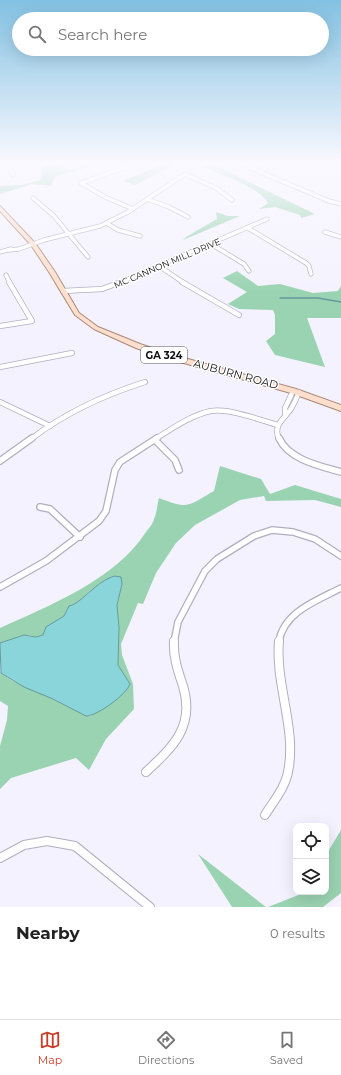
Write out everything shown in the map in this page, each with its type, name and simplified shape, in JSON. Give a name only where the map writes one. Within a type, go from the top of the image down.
[{"type":"main road","name":"AUBURN ROAD","points":[[0,208],[33,244],[77,314],[96,328],[168,356],[296,391],[341,408]]},
{"type":"street","points":[[43,206],[54,216],[88,257]]},
{"type":"street","points":[[128,206],[134,209]]},
{"type":"street","points":[[0,252],[27,248],[33,244],[40,244],[67,237],[108,224],[138,206]]},
{"type":"street","points":[[167,206],[188,217]]},
{"type":"street","name":"MC CANNON MILL DRIVE","points":[[63,291],[102,289],[267,219]]},
{"type":"street","points":[[108,224],[118,230],[140,236]]},
{"type":"street","points":[[248,228],[306,262],[309,266],[311,274]]},
{"type":"street","points":[[325,232],[341,237]]},
{"type":"street","points":[[211,244],[244,264],[249,271]]},
{"type":"street","points":[[158,266],[181,282],[239,315]]},
{"type":"street","points":[[0,326],[32,321],[28,310],[12,291],[6,275]]},
{"type":"street","points":[[0,367],[72,353]]},
{"type":"street","points":[[0,461],[50,426],[88,404],[146,382]]},
{"type":"street","points":[[296,391],[290,410],[285,413],[278,425],[279,439],[284,447],[302,459],[341,472]]},
{"type":"street","points":[[0,402],[50,426]]},
{"type":"street","points":[[0,586],[46,561],[80,537],[99,521],[106,511],[115,470],[120,462],[194,417],[211,411],[227,413],[278,425]]},
{"type":"street","points":[[155,440],[175,460],[179,470]]},
{"type":"street","points":[[40,507],[50,510],[80,537]]},
{"type":"street","points":[[146,772],[171,749],[180,737],[185,722],[188,706],[185,689],[173,647],[174,636],[177,624],[204,572],[212,564],[253,535],[276,529],[304,535],[331,548],[341,556]]},
{"type":"street","points":[[265,815],[282,789],[288,773],[290,757],[289,732],[279,669],[279,638],[285,626],[295,614],[341,588]]},
{"type":"street","points":[[0,858],[24,845],[47,841],[75,846],[150,907]]},
{"type":"green space","points":[[263,206],[299,206],[315,214],[301,218],[300,215],[275,207],[259,209]]},
{"type":"green space","points":[[216,212],[228,216],[240,216],[183,240],[217,219]]},
{"type":"green space","points":[[237,271],[258,286],[280,284],[313,293],[338,291],[341,286],[341,318],[307,318],[325,367],[275,355],[266,341],[275,334],[275,315],[273,310],[239,309],[228,304],[247,292],[223,278]]},
{"type":"green space","points":[[220,466],[261,479],[270,494],[295,485],[341,499],[341,507],[315,500],[266,501],[264,496],[240,500],[195,525],[176,543],[156,573],[143,604],[138,603],[121,644],[122,655],[133,684],[134,709],[106,739],[89,770],[76,758],[11,778],[0,789],[0,746],[7,720],[8,706],[0,701],[0,672],[19,684],[90,716],[116,698],[130,684],[118,665],[119,628],[117,605],[122,584],[89,592],[75,606],[69,606],[64,616],[43,635],[36,637],[28,635],[0,643],[0,628],[60,600],[100,577],[133,549],[153,523],[159,498],[182,505],[193,503],[214,491]]},
{"type":"green space","points":[[341,830],[341,893],[323,907],[268,907],[298,895],[329,895],[329,850]]},
{"type":"green space","points":[[198,854],[266,907],[232,907]]},
{"type":"water","points":[[115,576],[121,577],[122,584],[117,605],[119,628],[118,665],[130,684],[123,694],[104,709],[86,716],[53,699],[24,687],[1,673],[0,643],[24,635],[36,637],[43,635],[46,627],[64,616],[69,606],[79,601],[101,583]]},
{"type":"waterway","points":[[280,298],[318,298],[341,302]]}]
